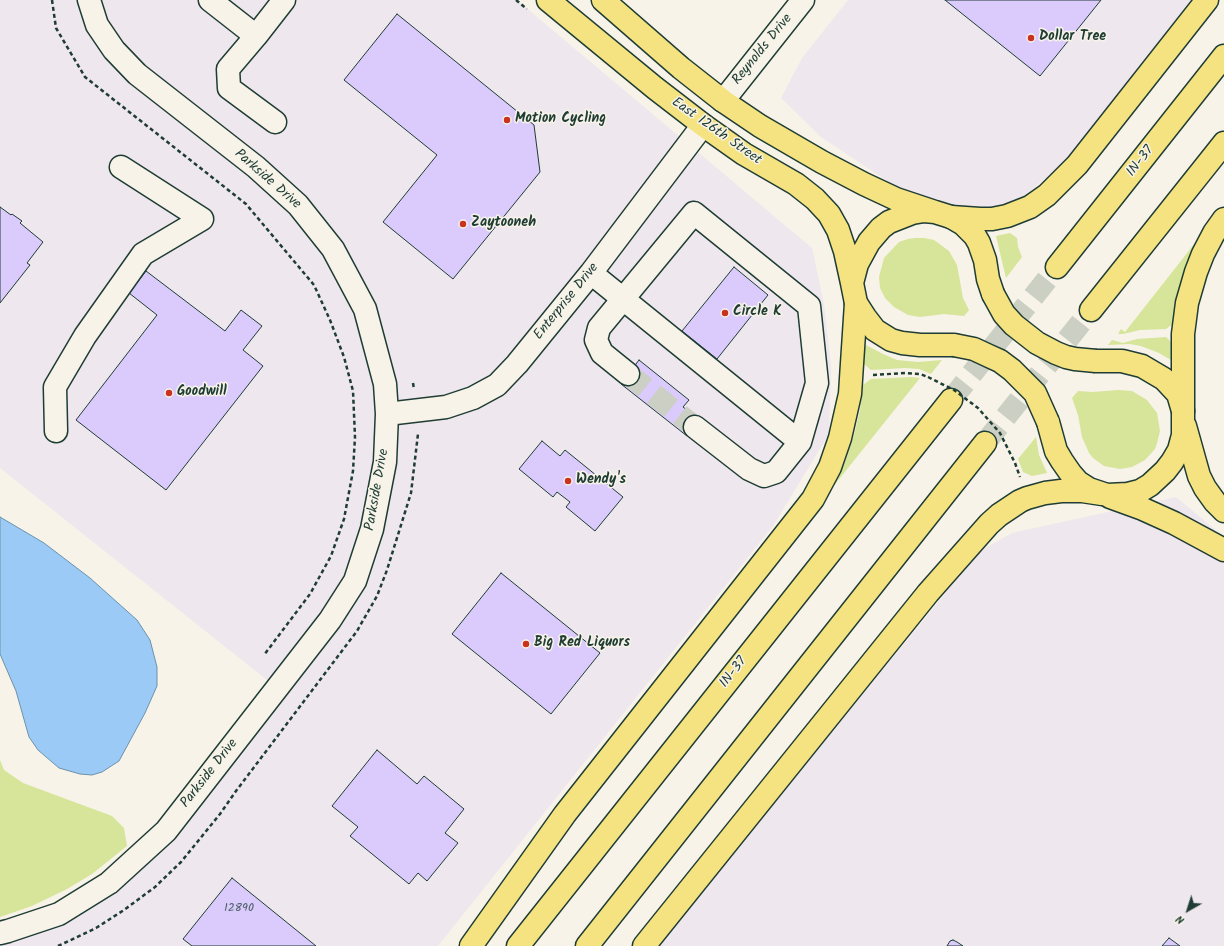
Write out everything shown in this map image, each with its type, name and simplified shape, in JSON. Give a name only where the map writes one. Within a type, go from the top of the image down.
[{"type":"main road","name":"East 126th Street","points":[[548,0],[655,88],[703,125],[744,154],[796,184],[815,199],[825,209],[842,238],[854,293]]},
{"type":"main road","name":"East 126th Street","points":[[603,0],[681,68],[723,101],[785,142],[835,170],[896,199],[943,214]]},
{"type":"main road","points":[[471,946],[565,814],[814,499],[830,467],[840,438],[850,394],[854,293],[857,264],[862,252],[869,242],[882,228],[900,217],[912,213],[924,212],[980,219],[992,219],[1007,216],[1030,207],[1047,195],[1077,165],[1207,0]]},
{"type":"main road","name":"IN-37","points":[[1057,267],[1224,56]]},
{"type":"main road","points":[[1091,310],[1224,143]]},
{"type":"main road","points":[[943,214],[958,220],[975,236],[985,260],[988,279],[993,294],[1004,314],[1014,325],[1037,343],[1066,357],[1080,360],[1122,361],[1136,364],[1149,369],[1164,379],[1178,394],[1199,476],[1205,488],[1215,502],[1224,511]]},
{"type":"main road","points":[[644,946],[928,593],[976,537],[999,515],[1027,498],[1045,492],[1061,490],[1082,491],[1105,495],[1128,494],[1140,490],[1159,478],[1172,462],[1179,450],[1183,435],[1183,334],[1187,303],[1203,254],[1214,233],[1224,219]]},
{"type":"main road","points":[[854,293],[865,317],[875,330],[891,340],[920,345],[954,345],[974,349],[1000,361],[1012,370],[1034,392],[1048,422],[1056,451],[1078,482],[1089,489],[1143,509],[1174,523],[1224,550]]},
{"type":"main road","name":"IN-37","points":[[518,946],[951,400]]},
{"type":"main road","points":[[588,946],[985,443]]},
{"type":"street","name":"Parkside Drive","points":[[0,933],[59,914],[109,883],[166,832],[330,620],[355,581],[372,529],[386,462],[387,414],[385,384],[365,309],[332,249],[298,205],[256,167],[137,74],[114,50],[96,25],[89,0]]},
{"type":"street","points":[[210,0],[256,36]]},
{"type":"street","points":[[275,122],[229,88],[228,70],[284,0]]},
{"type":"street","name":"Reynolds Drive","points":[[723,101],[803,0]]},
{"type":"street","name":"Enterprise Drive","points":[[387,414],[446,407],[473,398],[497,385],[517,364],[591,273],[703,125]]},
{"type":"street","points":[[56,431],[55,387],[85,336],[144,254],[202,219],[121,167]]},
{"type":"street","points":[[628,374],[602,353],[596,340],[599,328],[624,300],[694,213],[809,306],[817,383],[800,442],[776,472],[764,476],[749,469],[695,427]]},
{"type":"street","points":[[591,273],[800,442]]},
{"type":"path","points":[[52,0],[56,28],[85,77],[246,204],[314,285],[330,320],[344,357],[353,391],[355,437],[354,470],[344,519],[331,556],[310,594],[264,655]]},
{"type":"path","points":[[851,374],[864,376],[905,373],[920,374],[954,390],[978,408],[1000,433],[1015,463],[1027,498]]},
{"type":"shaded area","points":[[0,0],[517,0],[812,248],[824,304],[831,365],[829,434],[773,526],[438,946],[0,946],[0,932],[109,883],[277,688],[0,468]]},
{"type":"shaded area","points":[[848,0],[1199,0],[1081,148],[1023,197],[953,225],[821,137],[781,98],[802,58]]},
{"type":"shaded area","points":[[1176,497],[1224,537],[1224,946],[657,946],[980,551],[1012,533]]},
{"type":"green space","points":[[1010,233],[1017,238],[1018,247],[1022,257],[1006,278],[996,236]]},
{"type":"green space","points":[[915,238],[934,240],[949,251],[957,265],[963,298],[969,310],[964,316],[944,314],[920,317],[908,315],[894,307],[885,298],[880,288],[879,277],[884,258],[899,242]]},
{"type":"green space","points":[[1195,243],[1179,290],[1174,323],[1166,329],[1140,330],[1118,334],[1121,329],[1125,332]]},
{"type":"green space","points":[[1166,337],[1173,344],[1171,360],[1159,353],[1141,346],[1130,344],[1108,345],[1112,340],[1123,343],[1137,339]]},
{"type":"green space","points":[[866,345],[897,360],[918,362],[942,360],[931,374],[919,369],[905,368],[871,370],[864,364]]},
{"type":"green space","points":[[920,378],[832,488],[845,462],[854,435],[860,410],[863,385],[871,379]]},
{"type":"green space","points":[[1118,390],[1132,391],[1147,400],[1157,413],[1160,431],[1155,449],[1145,460],[1132,467],[1120,469],[1104,466],[1089,453],[1082,437],[1078,415],[1072,398],[1078,391],[1093,392]]},
{"type":"green space","points":[[1036,437],[1039,455],[1047,473],[1032,476],[1023,472],[1018,459]]},
{"type":"green space","points":[[0,760],[4,770],[23,783],[112,816],[124,828],[127,846],[92,874],[67,889],[32,906],[0,917]]},
{"type":"water","points":[[0,517],[44,543],[90,578],[137,620],[150,640],[157,667],[157,686],[145,713],[119,761],[102,772],[92,775],[80,774],[59,768],[38,750],[29,737],[16,691],[0,654]]},
{"type":"building","name":"Dollar Tree","points":[[945,0],[1101,0],[1040,76]]},
{"type":"building","points":[[397,14],[534,125],[540,172],[453,279],[383,222],[437,155],[344,80]]},
{"type":"building","points":[[0,207],[22,221],[20,223],[43,242],[27,263],[30,265],[0,303]]},
{"type":"building","name":"Circle K","points":[[734,267],[768,295],[717,359],[682,331]]},
{"type":"building","name":"Goodwill","points":[[146,271],[225,331],[241,310],[262,326],[243,350],[263,366],[166,490],[76,420],[157,315],[129,293]]},
{"type":"building","points":[[639,360],[689,400],[683,407],[700,420],[687,436],[621,384]]},
{"type":"building","name":"Wendy's","points":[[542,441],[560,456],[565,450],[623,497],[595,531],[566,507],[570,502],[557,492],[553,497],[519,469]]},
{"type":"building","name":"Big Red Liquors","points":[[501,573],[600,653],[551,714],[452,634]]},
{"type":"building","points":[[377,750],[417,784],[424,776],[464,809],[445,833],[458,843],[427,881],[418,873],[409,884],[350,836],[358,827],[332,806]]},
{"type":"building","points":[[232,878],[316,946],[192,946],[183,939]]},
{"type":"building","points":[[1169,938],[1180,946],[1162,946]]},
{"type":"building","points":[[953,940],[963,946],[947,946],[950,941]]},
{"type":"tunnel","points":[[951,400],[1057,267]]},
{"type":"tunnel","points":[[985,443],[1091,310]]},
{"type":"tunnel","points":[[628,374],[695,427]]},
{"type":"place","name":"Dollar Tree","points":[[1031,38]]},
{"type":"place","name":"Motion Cycling","points":[[507,120]]},
{"type":"place","name":"Zaytooneh","points":[[463,224]]},
{"type":"place","name":"Circle K","points":[[725,313]]},
{"type":"place","name":"Goodwill","points":[[169,393]]},
{"type":"place","name":"Wendy's","points":[[568,481]]},
{"type":"place","name":"Big Red Liquors","points":[[526,644]]}]
